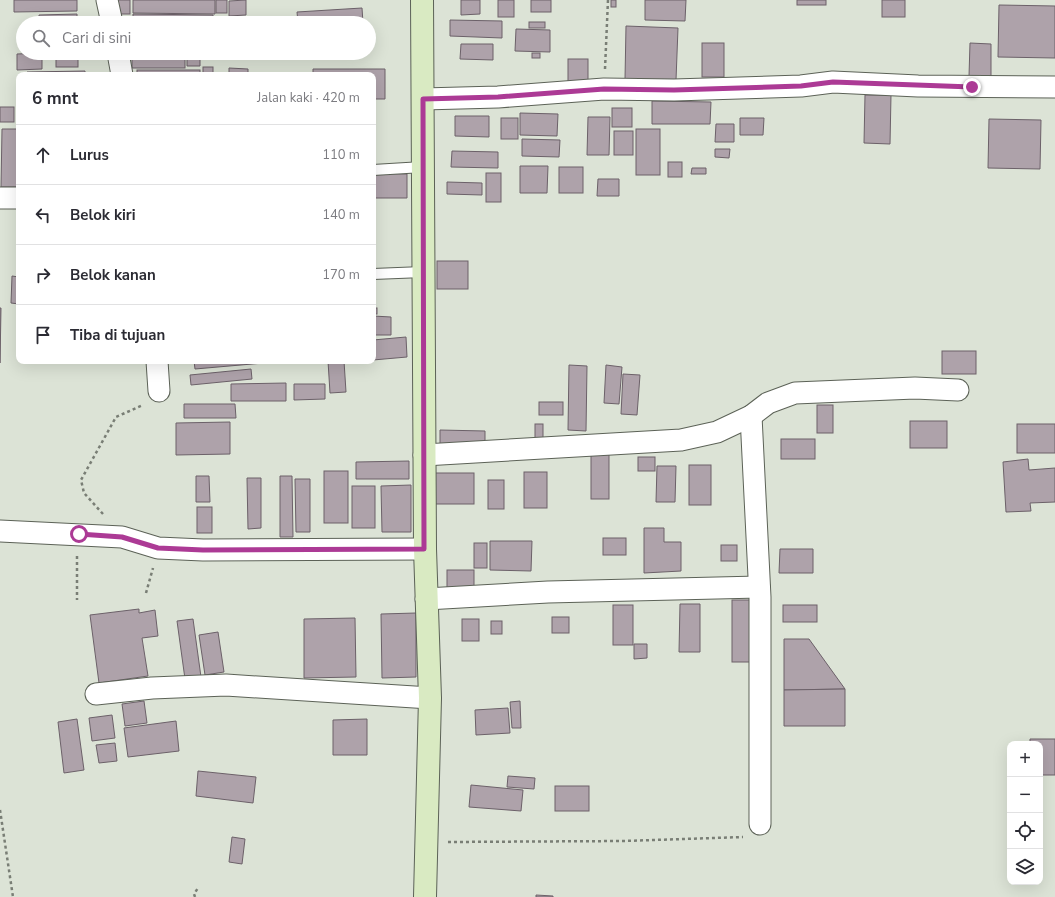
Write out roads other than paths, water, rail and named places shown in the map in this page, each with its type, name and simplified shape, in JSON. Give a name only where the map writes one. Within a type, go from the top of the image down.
[{"type":"street","points":[[107,0],[110,16]]},
{"type":"street","points":[[422,0],[424,549],[430,698],[425,897]]},
{"type":"street","points":[[119,60],[121,72]]},
{"type":"street","points":[[423,99],[498,97],[604,89],[674,90],[801,86],[833,82],[918,86],[1055,87]]},
{"type":"street","points":[[0,198],[16,198]]},
{"type":"street","points":[[157,364],[159,391]]},
{"type":"street","points":[[424,455],[681,440],[717,432],[752,416],[768,403],[795,394],[915,388],[958,390]]},
{"type":"street","points":[[752,416],[759,587],[760,824]]},
{"type":"street","points":[[0,531],[122,537],[158,548],[196,550],[424,549]]},
{"type":"street","points":[[426,600],[548,592],[759,587]]},
{"type":"street","points":[[96,694],[152,688],[226,685],[430,698]]},
{"type":"lane","points":[[376,170],[423,167]]},
{"type":"lane","points":[[376,274],[423,272]]}]
